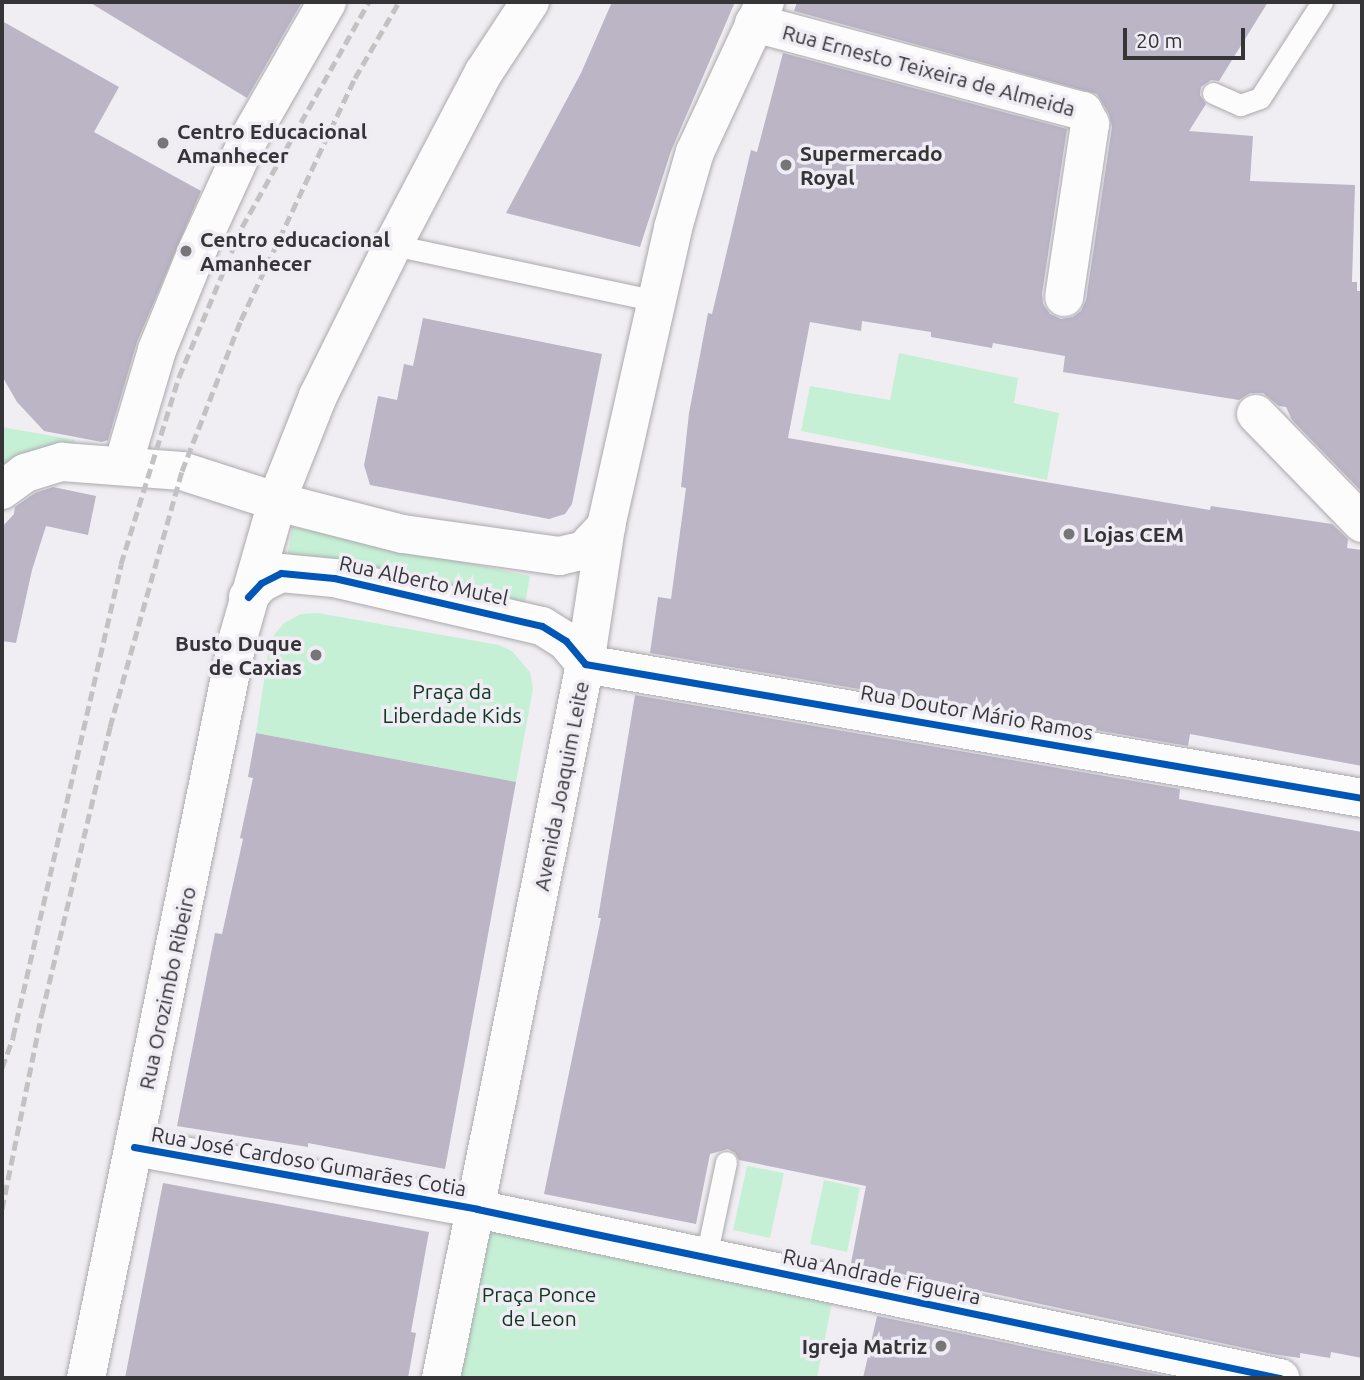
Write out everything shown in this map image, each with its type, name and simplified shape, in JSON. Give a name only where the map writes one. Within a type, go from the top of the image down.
[{"type":"street","points":[[123,465],[157,350],[198,249],[248,140],[327,2]]},
{"type":"street","name":"Rua Orozimbo Ribeiro","points":[[86,1378],[248,597],[278,502],[318,396],[393,245],[484,72],[530,2]]},
{"type":"street","name":"Rua Ernesto Teixeira de Almeida","points":[[759,12],[1083,111],[1090,124],[1064,297]]},
{"type":"street","name":"Avenida Joaquim Leite","points":[[441,1378],[585,664],[606,526],[657,301],[695,152],[759,12]]},
{"type":"street","points":[[1256,414],[1362,523]]},
{"type":"street","name":"Rua Alberto Mutel","points":[[2,490],[24,472],[70,462],[182,471],[278,502],[403,534],[559,556],[584,550],[606,526]]},
{"type":"street","name":"Rua Alberto Mutel","points":[[248,597],[261,583],[281,573],[334,578],[542,626],[566,641],[585,664]]},
{"type":"street","name":"Rua Doutor Mário Ramos","points":[[585,664],[1362,798]]},
{"type":"street","name":"Rua José Cardoso Gumarães Cotia","points":[[134,1147],[477,1209]]},
{"type":"street","name":"Rua Andrade Figueira","points":[[477,1209],[1280,1378]]},
{"type":"lane","points":[[1213,93],[1240,105],[1260,98],[1322,2]]},
{"type":"lane","points":[[393,245],[657,301]]},
{"type":"lane","points":[[706,1257],[726,1162]]},
{"type":"green space","points":[[899,353],[1018,378],[1014,403],[1059,413],[1047,480],[801,431],[810,386],[890,400]]},
{"type":"green space","points":[[2,427],[75,440],[73,456],[2,475]]},
{"type":"green space","points":[[293,527],[530,576],[525,604],[287,556]]},
{"type":"green space","name":"Praça da Liberdade Kids","points":[[318,613],[499,645],[512,651],[530,672],[533,688],[516,782],[256,733],[268,654],[274,635],[284,623],[301,614]]},
{"type":"green space","points":[[747,1166],[784,1173],[770,1238],[733,1230]]},
{"type":"green space","points":[[824,1180],[860,1188],[847,1252],[810,1244]]},
{"type":"green space","name":"Praça Ponce de Leon","points":[[485,1220],[834,1293],[817,1378],[448,1378]]},
{"type":"building","points":[[89,2],[302,2],[247,98]]},
{"type":"building","points":[[612,2],[735,2],[671,151],[640,247],[506,213],[581,73]]},
{"type":"building","points":[[797,2],[1268,2],[1219,81],[1211,80],[1201,87],[1200,95],[1206,104],[1189,131],[1253,136],[1250,181],[1355,185],[1352,282],[1357,282],[1357,291],[1362,291],[1362,492],[1292,420],[1286,407],[1279,406],[1263,393],[1250,393],[1239,400],[1063,372],[1065,356],[993,343],[992,348],[931,337],[931,332],[862,321],[861,331],[810,322],[788,438],[1210,510],[1211,506],[1332,524],[1348,539],[1347,548],[1362,550],[1362,766],[1190,734],[1188,746],[650,653],[658,597],[671,599],[686,488],[681,487],[689,413],[708,313],[712,314],[751,150],[757,152],[783,53],[1067,129],[1042,294],[1043,304],[1050,314],[1061,319],[1073,317],[1081,311],[1086,300],[1112,127],[1109,114],[1097,94],[794,11]]},
{"type":"building","points":[[2,21],[119,87],[94,132],[201,191],[137,342],[108,440],[102,442],[44,431],[17,402],[2,376]]},
{"type":"building","points":[[423,318],[602,354],[572,504],[565,514],[549,519],[370,485],[364,465],[378,396],[397,400],[404,364],[413,366]]},
{"type":"building","points":[[53,487],[96,496],[88,535],[46,526],[32,570],[16,643],[2,641],[2,527],[14,514],[15,507],[35,493]]},
{"type":"building","points":[[635,695],[1180,789],[1179,799],[1362,832],[1362,1358],[1331,1352],[1330,1358],[1300,1353],[1300,1358],[1272,1354],[851,1263],[866,1186],[739,1160],[735,1153],[728,1149],[710,1154],[696,1224],[544,1194],[601,918],[598,918]]},
{"type":"building","points":[[256,733],[516,782],[445,1169],[308,1143],[308,1147],[177,1126],[215,933],[222,934],[243,839],[240,838],[253,778],[248,777]]},
{"type":"building","points":[[163,1183],[429,1232],[411,1332],[416,1333],[408,1378],[125,1378]]},
{"type":"building","name":"Igreja Matriz","points":[[877,1316],[1175,1378],[863,1378]]},
{"type":"railway","points":[[2,1068],[13,1037],[121,564],[179,377],[242,227],[369,2]]},
{"type":"railway","points":[[2,1209],[42,1013],[110,727],[182,471],[241,320],[355,78],[399,2]]},
{"type":"cycle path","points":[[248,597],[261,583],[281,573],[334,578],[542,626],[566,641],[585,664],[1362,798]]},
{"type":"cycle path","points":[[134,1147],[477,1209],[1280,1378]]},
{"type":"place","name":"Centro Educacional Amanhecer","points":[[163,143]]},
{"type":"place","name":"Supermercado Royal","points":[[786,165]]},
{"type":"place","name":"Centro educacional Amanhecer","points":[[186,251]]},
{"type":"place","name":"Lojas CEM","points":[[1069,534]]},
{"type":"place","name":"Busto Duque de Caxias","points":[[316,655]]},
{"type":"place","name":"Igreja Matriz","points":[[941,1346]]}]
